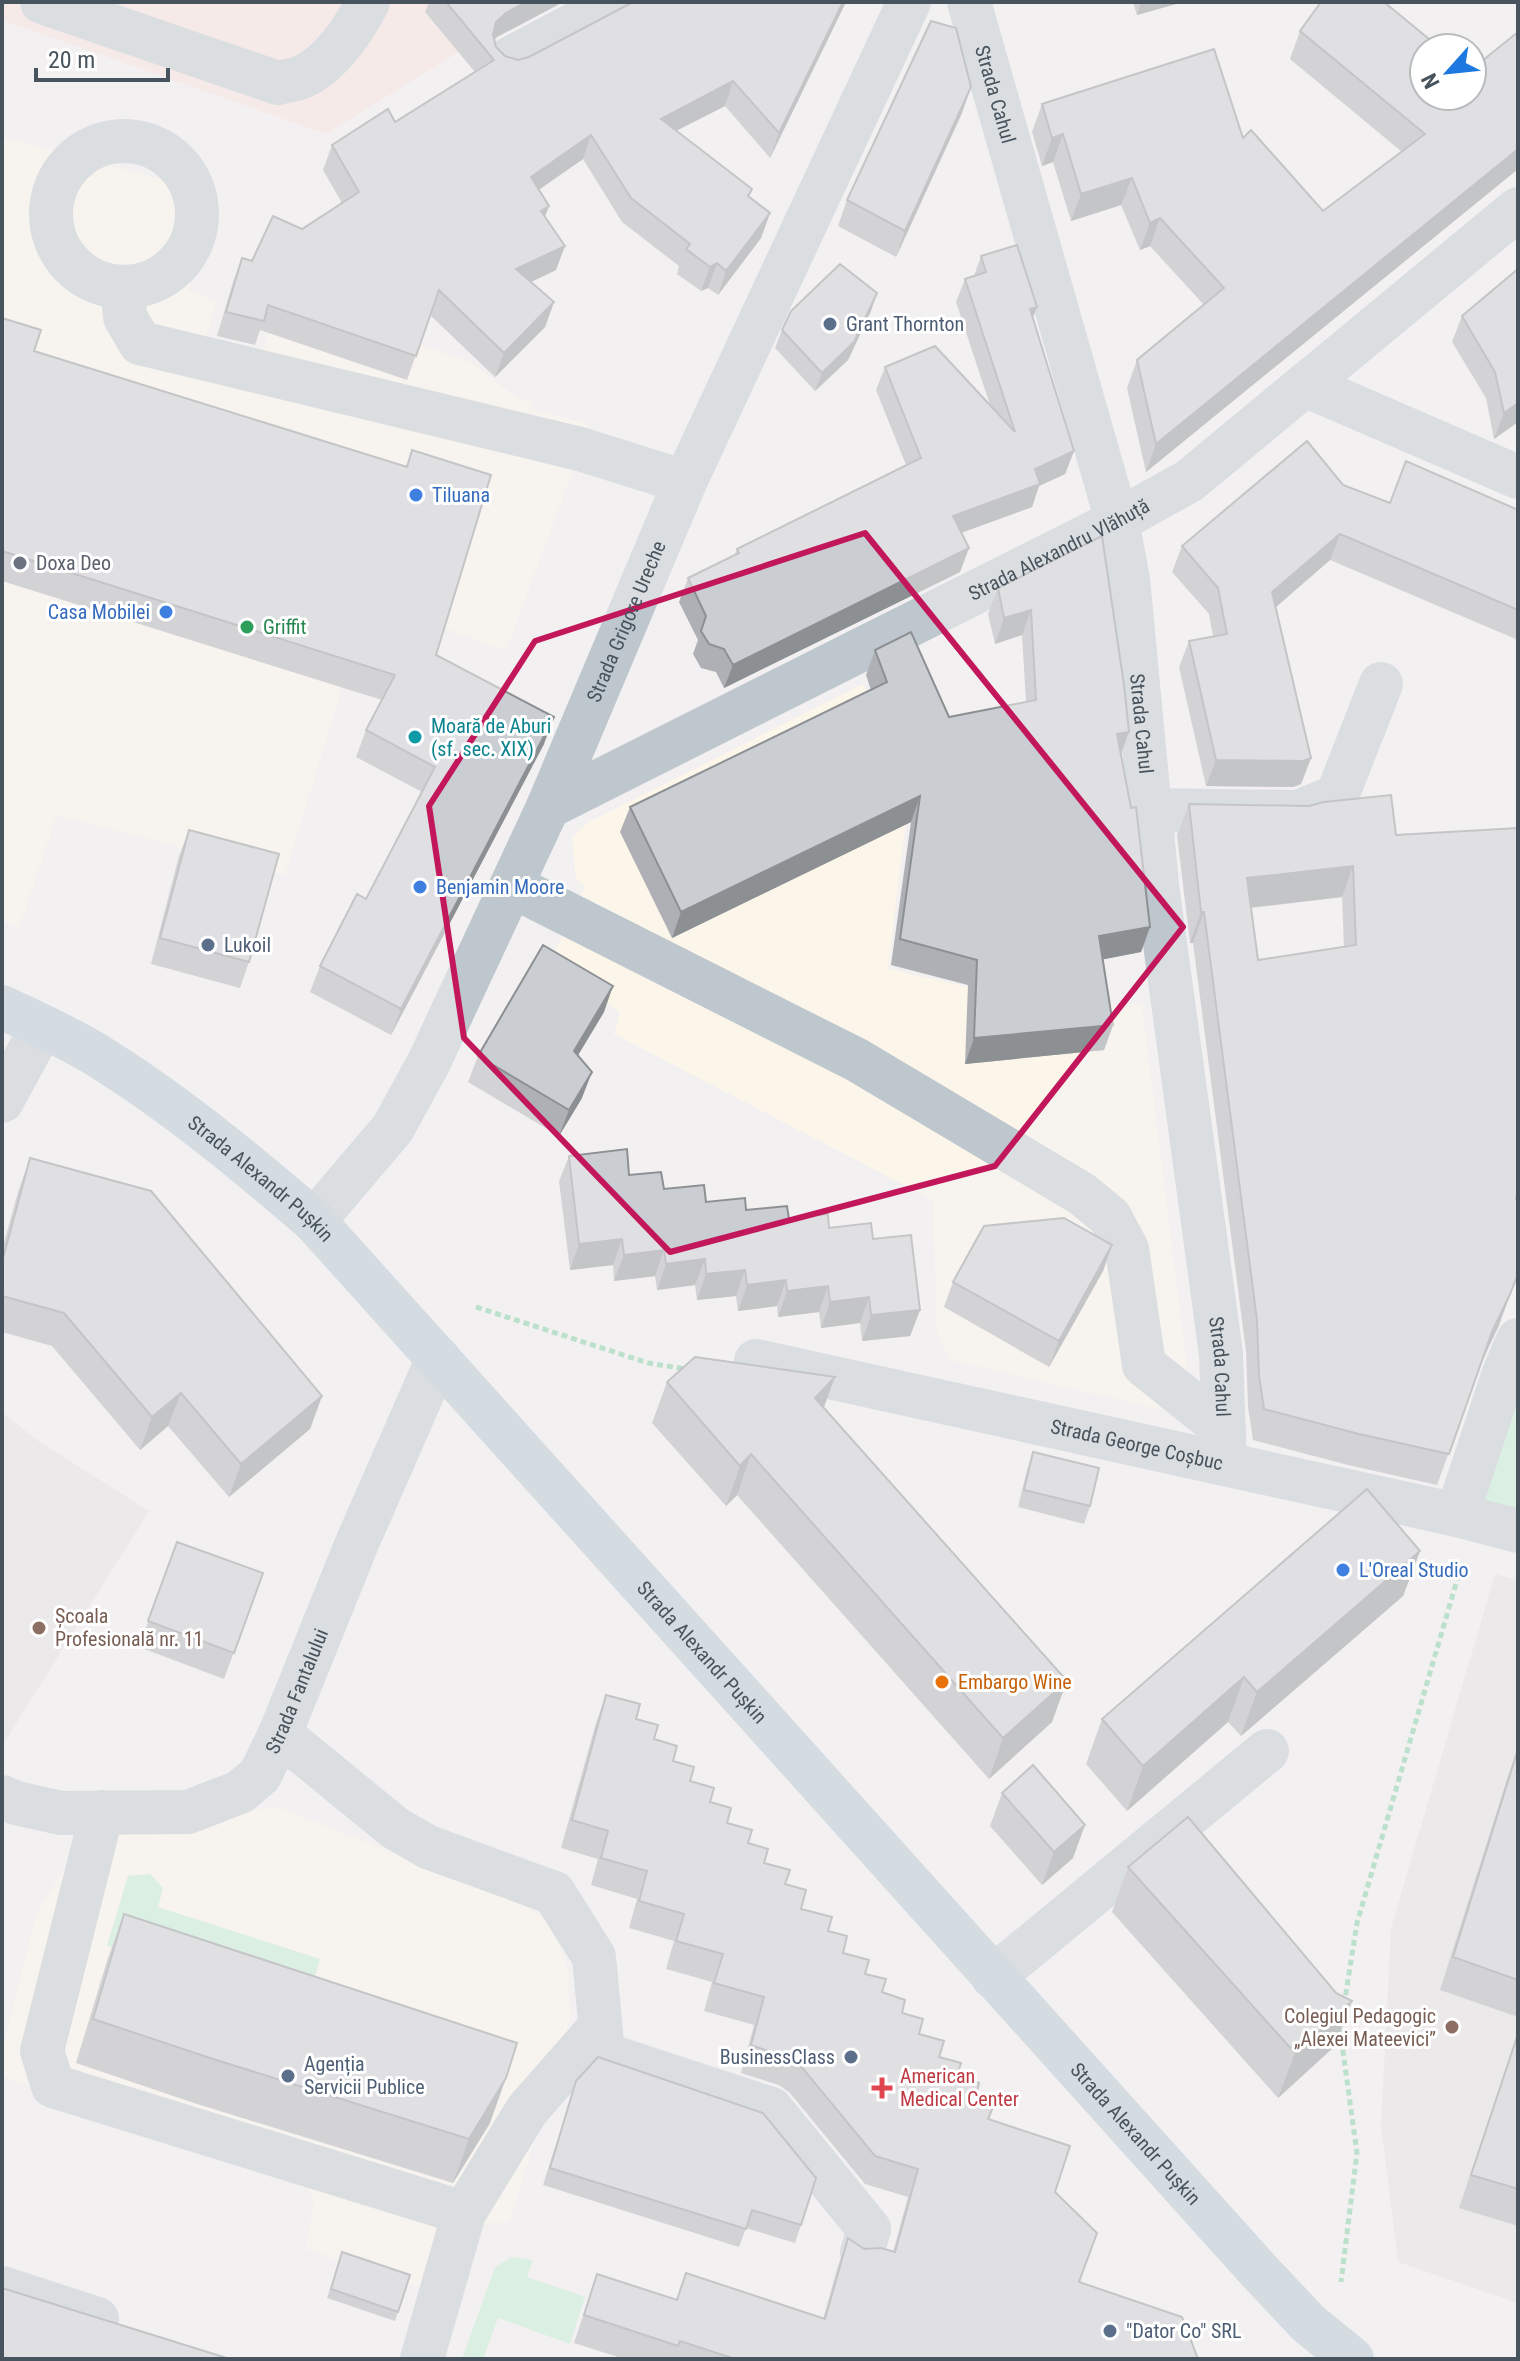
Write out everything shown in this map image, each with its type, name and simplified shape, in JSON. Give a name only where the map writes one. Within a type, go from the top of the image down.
[{"type":"main road","name":"Strada Alexandr Pușkin","points":[[2,1007],[91,1052],[142,1084],[208,1133],[314,1221],[1260,2272],[1308,2323],[1352,2359]]},
{"type":"street","points":[[42,2],[278,83],[303,77],[322,62],[350,33],[368,2]]},
{"type":"street","points":[[509,59],[617,2]]},
{"type":"street","name":"Strada Grigore Ureche","points":[[314,1221],[393,1128],[429,1062],[548,807],[685,482],[909,2]]},
{"type":"street","name":"Strada Cahul","points":[[969,2],[1117,521],[1128,579],[1157,885],[1221,1354],[1224,1447]]},
{"type":"street","name":"Strada Alexandru Vlăhuță","points":[[548,807],[1117,521],[1189,481],[1518,209]]},
{"type":"street","points":[[123,289],[125,317],[140,343],[580,449],[685,482]]},
{"type":"street","points":[[1305,385],[1518,477]]},
{"type":"street","points":[[1150,810],[1298,812],[1337,796],[1381,684]]},
{"type":"street","points":[[512,886],[857,1060],[1082,1194],[1110,1217],[1127,1249],[1144,1365],[1224,1447]]},
{"type":"street","points":[[2,1101],[42,1027]]},
{"type":"street","points":[[1466,1517],[1504,1373],[1518,1340]]},
{"type":"street","name":"Strada Fantalului","points":[[2,1797],[61,1813],[188,1812],[240,1792],[260,1775],[438,1358]]},
{"type":"street","name":"Strada George Coșbuc","points":[[756,1361],[1224,1447],[1518,1531]]},
{"type":"street","points":[[280,1734],[406,1834],[428,1847],[554,1893],[594,1957],[603,2054],[771,2109],[869,2229],[862,2253]]},
{"type":"street","points":[[993,1977],[1185,1839],[1267,1751]]},
{"type":"street","points":[[102,1812],[42,2051],[53,2086],[464,2213]]},
{"type":"street","points":[[422,2359],[464,2213],[527,2110],[600,2027]]},
{"type":"street","points":[[2,2288],[131,2330]]},
{"type":"path","points":[[476,1307],[648,1363],[693,1370]]},
{"type":"path","points":[[1343,2010],[1357,1923],[1466,1517]]},
{"type":"path","points":[[1339,2022],[1357,2153],[1341,2282]]},
{"type":"highlighted area","points":[[865,533],[1183,927],[995,1166],[670,1252],[464,1038],[429,806],[535,641]]},
{"type":"shaded area","points":[[2,2],[527,2],[527,5],[459,52],[326,134],[2,20]]},
{"type":"shaded area","points":[[2,137],[194,188],[214,209],[188,291],[217,301],[204,346],[259,364],[280,298],[471,362],[517,398],[533,402],[531,408],[590,425],[506,651],[369,600],[285,875],[57,815],[19,929],[2,921]]},
{"type":"shaded area","points":[[863,684],[910,787],[888,969],[1012,997],[1010,1009],[1142,1004],[1187,1367],[1158,1409],[950,1360],[937,1334],[933,1200],[614,1034],[620,1012],[550,962],[585,887],[576,879],[572,837],[587,823]]},
{"type":"shaded area","name":"Școala Profesională nr. 11","points":[[2,1412],[37,1440],[149,1511],[2,1746]]},
{"type":"shaded area","name":"Colegiul Pedagogic „Alexei Mateevici”","points":[[1495,1574],[1518,1580],[1518,2303],[1398,2262],[1381,2126],[1391,1928]]},
{"type":"shaded area","name":"Agenția Servicii Publice","points":[[277,1807],[526,1905],[546,1922],[559,1944],[568,1971],[570,2018],[510,2222],[446,2226],[425,2289],[306,2249],[314,2203],[308,2188],[298,2178],[2,2076],[2,2049],[37,1913],[89,1829]]},
{"type":"green space","points":[[1518,1403],[1518,1521],[1476,1508]]},
{"type":"green space","points":[[150,1874],[163,1888],[158,1907],[320,1959],[309,1996],[336,2019],[107,1946],[128,1876]]},
{"type":"green space","points":[[512,2257],[533,2260],[527,2277],[585,2297],[570,2344],[498,2318],[483,2359],[462,2359],[495,2267]]},
{"type":"building","points":[[446,2],[526,2],[496,22],[493,35],[496,47],[505,56],[518,60],[633,2],[843,2],[779,133],[733,81],[661,119],[752,189],[748,196],[770,213],[726,271],[717,263],[710,267],[686,249],[690,244],[631,198],[591,135],[531,177],[549,206],[541,211],[565,246],[516,269],[554,302],[504,353],[439,290],[416,356],[268,305],[264,321],[226,312],[242,258],[252,261],[273,216],[302,229],[359,192],[332,145],[388,109],[395,122],[494,60]]},
{"type":"building","points":[[1321,2],[1384,2],[1421,32],[1408,32],[1408,112],[1488,112],[1488,56],[1518,32],[1518,149],[1156,444],[1137,360],[1224,288],[1160,218],[1150,223],[1132,178],[1081,194],[1063,134],[1052,138],[1042,104],[1214,49],[1243,138],[1251,130],[1323,211],[1425,134],[1300,31]]},
{"type":"building","points":[[931,21],[956,28],[971,87],[905,231],[847,200]]},
{"type":"building","points":[[1017,245],[1037,307],[1030,309],[1074,451],[1035,469],[1040,484],[953,516],[969,548],[733,665],[724,649],[709,644],[701,631],[706,616],[688,578],[739,553],[737,549],[921,458],[885,367],[935,346],[1015,432],[965,279],[986,272],[981,256]]},
{"type":"building","points":[[840,264],[877,293],[854,342],[822,373],[782,330],[791,311]]},
{"type":"building","points":[[1518,269],[1518,403],[1504,413],[1495,372],[1462,316]]},
{"type":"building","points":[[2,318],[41,330],[34,351],[407,467],[412,450],[491,475],[436,655],[554,717],[401,1009],[320,966],[357,894],[366,899],[435,767],[366,730],[395,675],[2,551]]},
{"type":"building","points":[[1307,441],[1343,485],[1390,503],[1406,461],[1518,510],[1518,610],[1340,534],[1272,592],[1311,758],[1303,761],[1216,760],[1189,641],[1227,634],[1218,588],[1182,546]]},
{"type":"building","points":[[1102,536],[1129,732],[1117,734],[1131,808],[1136,807],[1150,927],[1099,936],[1113,1025],[974,1038],[977,960],[900,939],[920,796],[681,912],[630,807],[887,682],[875,650],[911,632],[949,717],[1036,700],[1031,610],[1004,618],[998,588]]},
{"type":"building","points":[[1391,795],[1396,835],[1518,828],[1518,1274],[1492,1332],[1449,1454],[1264,1409],[1257,1320],[1189,804],[1309,806]],"holes":[[[1353,866],[1356,945],[1258,960],[1247,878]]]},
{"type":"building","points":[[189,830],[279,854],[249,962],[160,938]]},
{"type":"building","points":[[543,945],[613,986],[574,1051],[592,1072],[569,1110],[478,1056]]},
{"type":"building","points":[[627,1149],[629,1175],[661,1172],[664,1189],[704,1185],[706,1202],[745,1198],[746,1210],[787,1206],[789,1219],[828,1214],[829,1228],[871,1223],[873,1239],[911,1235],[920,1310],[871,1315],[869,1297],[830,1302],[828,1286],[787,1291],[786,1280],[747,1285],[745,1270],[706,1274],[705,1259],[666,1264],[664,1250],[624,1255],[622,1239],[579,1244],[569,1156]]},
{"type":"building","points":[[30,1158],[151,1191],[322,1396],[241,1464],[181,1393],[152,1417],[64,1313],[2,1296],[2,1262]]},
{"type":"building","points":[[1064,1218],[1112,1245],[1059,1341],[953,1282],[984,1226]]},
{"type":"building","points":[[695,1357],[835,1377],[815,1398],[1067,1681],[1003,1738],[751,1454],[740,1466],[667,1382]]},
{"type":"building","points":[[1033,1452],[1099,1468],[1090,1506],[1024,1490]]},
{"type":"building","points":[[1367,1489],[1420,1551],[1257,1692],[1244,1677],[1143,1766],[1102,1719]]},
{"type":"building","points":[[177,1542],[263,1573],[234,1653],[148,1621]]},
{"type":"building","points":[[606,1695],[640,1704],[636,1719],[658,1725],[654,1739],[677,1746],[673,1761],[694,1767],[690,1781],[714,1788],[710,1802],[731,1808],[727,1823],[752,1830],[748,1843],[768,1849],[764,1863],[790,1870],[785,1884],[806,1890],[801,1909],[832,1917],[828,1931],[847,1936],[843,1953],[869,1960],[865,1974],[886,1979],[882,1992],[905,2000],[902,2013],[923,2019],[919,2034],[944,2041],[939,2057],[961,2063],[957,2076],[979,2083],[976,2097],[995,2102],[988,2119],[1070,2146],[1055,2192],[1097,2233],[1079,2282],[1182,2317],[1198,2359],[735,2359],[680,2341],[678,2346],[584,2315],[597,2274],[677,2300],[686,2273],[825,2319],[848,2238],[864,2249],[881,2248],[895,2252],[918,2169],[875,2156],[800,2065],[751,2045],[764,1997],[714,1983],[723,1954],[676,1941],[684,1914],[639,1901],[647,1871],[601,1858],[608,1831],[572,1820]]},
{"type":"building","points":[[1518,1749],[1518,1980],[1453,1957]]},
{"type":"building","points":[[1033,1765],[1085,1825],[1054,1852],[1002,1793]]},
{"type":"building","points":[[1188,1817],[1336,1993],[1352,2001],[1295,2053],[1128,1867]]},
{"type":"building","points":[[124,1914],[517,2043],[506,2078],[469,2139],[93,2019]]},
{"type":"building","points":[[1518,2034],[1518,2189],[1471,2175]]},
{"type":"building","points":[[598,2057],[763,2113],[816,2178],[801,2225],[752,2210],[746,2229],[550,2168],[576,2081]]},
{"type":"building","points":[[342,2252],[410,2275],[398,2312],[331,2289]]},
{"type":"building","points":[[2,2288],[230,2359],[2,2359]]},
{"type":"place","name":"Grant Thornton","points":[[830,324]]},
{"type":"place","name":"Tiluana","points":[[416,495]]},
{"type":"place","name":"Doxa Deo","points":[[20,563]]},
{"type":"place","name":"Casa Mobilei","points":[[166,612]]},
{"type":"place","name":"Griffit","points":[[247,627]]},
{"type":"place","name":"Moară de Aburi (sf. sec. XIX)","points":[[415,737]]},
{"type":"place","name":"Benjamin Moore","points":[[420,887]]},
{"type":"place","name":"Lukoil","points":[[208,945]]},
{"type":"place","name":"L'Oreal Studio","points":[[1343,1570]]},
{"type":"place","name":"Școala Profesională nr. 11","points":[[39,1628]]},
{"type":"place","name":"Embargo Wine","points":[[942,1682]]},
{"type":"place","name":"Colegiul Pedagogic „Alexei Mateevici”","points":[[1452,2027]]},
{"type":"place","name":"BusinessClass","points":[[851,2057]]},
{"type":"place","name":"Agenția Servicii Publice","points":[[288,2076]]},
{"type":"place","name":"American Medical Center","points":[[882,2088]]},
{"type":"place","name":"\"Dator Co\" SRL","points":[[1110,2331]]}]
